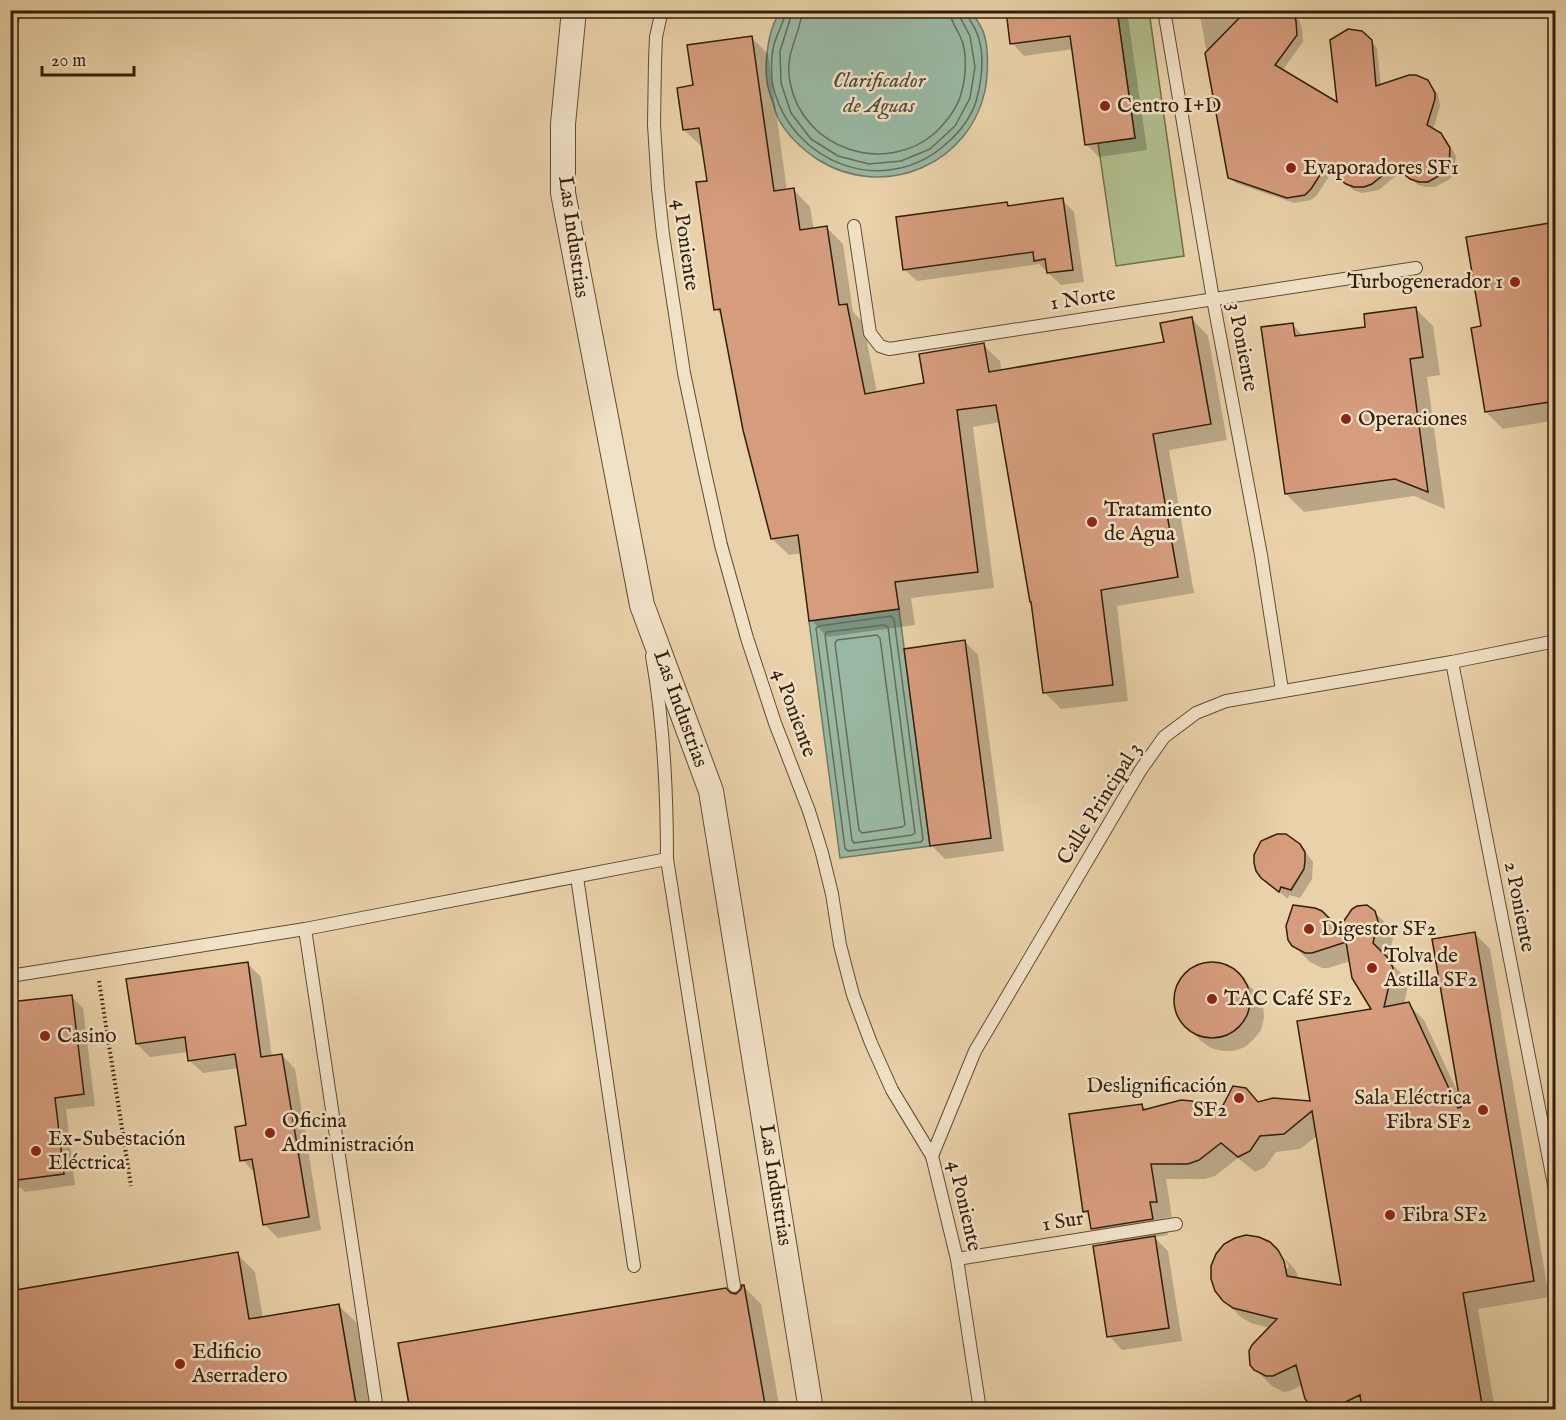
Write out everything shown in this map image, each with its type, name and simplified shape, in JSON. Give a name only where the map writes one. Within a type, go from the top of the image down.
[{"type":"street","name":"Las Industrias","points":[[574,10],[563,124],[563,192],[642,605],[711,791],[811,1410]]},
{"type":"lane","points":[[10,32],[14,10]]},
{"type":"lane","name":"4 Poniente","points":[[662,10],[656,37],[654,114],[660,212],[684,373],[716,524],[750,649],[822,853],[832,894],[840,945],[853,995],[892,1090],[932,1156],[957,1259],[980,1410]]},
{"type":"lane","name":"3 Poniente","points":[[1164,10],[1213,299],[1261,555],[1282,690]]},
{"type":"lane","name":"1 Norte","points":[[854,226],[870,333],[880,346],[889,349],[1416,268]]},
{"type":"lane","points":[[642,605],[660,716],[665,771],[667,859],[734,1286]]},
{"type":"lane","name":"Calle Principal 3","points":[[932,1156],[975,1050],[1134,781],[1164,737],[1196,713],[1227,701],[1452,662],[1556,641]]},
{"type":"lane","name":"2 Poniente","points":[[1452,662],[1556,1195]]},
{"type":"lane","points":[[10,976],[305,929],[667,859]]},
{"type":"lane","points":[[577,877],[634,1266]]},
{"type":"lane","points":[[305,929],[376,1410]]},
{"type":"lane","name":"1 Sur","points":[[957,1259],[1176,1224]]},
{"type":"path","points":[[96,963],[131,1186]]},
{"type":"shaded area","points":[[1117,11],[1149,11],[1184,256],[1116,266],[1098,143],[1135,138]]},
{"type":"water","name":"Clarificador de Aguas","points":[[781,11],[971,11],[985,37],[988,65],[986,85],[978,113],[964,136],[944,154],[922,168],[896,175],[870,177],[843,171],[817,159],[796,142],[779,120],[768,85],[766,63],[769,39]]},
{"type":"water","points":[[899,609],[930,846],[840,858],[809,621]]},
{"type":"building","name":"Centro I+D","points":[[1006,10],[1117,10],[1135,138],[1085,145],[1070,36],[1010,44]]},
{"type":"building","points":[[1247,10],[1292,10],[1297,35],[1275,65],[1337,102],[1330,40],[1348,29],[1362,31],[1372,40],[1376,86],[1409,75],[1428,80],[1435,93],[1435,99],[1427,125],[1441,133],[1450,148],[1449,166],[1444,173],[1428,182],[1419,182],[1410,179],[1394,166],[1372,184],[1354,187],[1346,184],[1325,167],[1305,195],[1287,198],[1228,178],[1205,53]]},
{"type":"building","points":[[752,36],[774,191],[794,188],[800,230],[827,226],[839,305],[847,304],[865,394],[924,383],[919,354],[984,343],[989,372],[1164,342],[1160,323],[1192,317],[1211,424],[1153,434],[1178,577],[1101,590],[1113,685],[1043,693],[1031,602],[996,405],[957,410],[978,572],[895,582],[899,609],[809,621],[798,535],[771,539],[743,430],[720,309],[714,310],[696,182],[707,181],[699,128],[683,130],[677,88],[693,85],[687,45]]},
{"type":"building","points":[[1063,198],[1073,270],[1047,273],[1045,259],[1034,261],[1033,252],[903,270],[896,217],[1007,202],[1008,206]]},
{"type":"building","name":"Turbogenerador 1","points":[[1556,222],[1556,401],[1485,412],[1471,328],[1481,326],[1466,237]]},
{"type":"building","name":"Operaciones","points":[[1416,307],[1423,357],[1410,359],[1428,492],[1395,479],[1285,494],[1261,327],[1293,323],[1295,336],[1365,327],[1364,314]]},
{"type":"building","points":[[965,640],[991,838],[930,846],[904,649]]},
{"type":"building","points":[[1277,834],[1286,834],[1300,844],[1305,852],[1304,869],[1291,890],[1281,887],[1279,892],[1261,878],[1254,863],[1254,855],[1261,841]]},
{"type":"building","points":[[1293,905],[1322,911],[1339,928],[1352,909],[1357,906],[1367,905],[1375,911],[1378,921],[1373,943],[1389,959],[1393,968],[1384,1007],[1409,1002],[1458,1108],[1461,1107],[1432,939],[1475,932],[1534,1281],[1463,1293],[1483,1410],[1362,1410],[1360,1395],[1329,1410],[1315,1410],[1305,1399],[1296,1365],[1273,1376],[1266,1376],[1254,1370],[1250,1365],[1249,1351],[1252,1345],[1277,1319],[1233,1308],[1215,1291],[1211,1279],[1211,1266],[1216,1254],[1224,1244],[1246,1235],[1259,1237],[1270,1242],[1278,1250],[1284,1261],[1287,1276],[1341,1285],[1312,1111],[1284,1134],[1260,1136],[1250,1151],[1238,1157],[1221,1143],[1199,1160],[1188,1164],[1151,1164],[1157,1202],[1150,1202],[1153,1219],[1091,1229],[1088,1211],[1083,1212],[1069,1114],[1142,1104],[1143,1110],[1181,1100],[1192,1101],[1219,1113],[1233,1086],[1246,1088],[1258,1102],[1273,1098],[1310,1101],[1297,1021],[1371,1009],[1352,978],[1346,942],[1312,953],[1305,953],[1292,946],[1288,940],[1286,926]]},
{"type":"building","points":[[248,962],[261,1057],[282,1054],[309,1217],[263,1225],[252,1159],[240,1161],[235,1127],[246,1125],[235,1054],[188,1061],[185,1037],[136,1044],[126,979]]},
{"type":"building","name":"TAC Café SF2","points":[[1212,962],[1227,965],[1239,973],[1247,985],[1250,1000],[1247,1015],[1239,1027],[1227,1035],[1212,1038],[1197,1035],[1185,1027],[1177,1015],[1174,1000],[1177,985],[1185,973],[1197,965]]},
{"type":"building","name":"Casino","points":[[72,995],[84,1094],[55,1098],[64,1174],[10,1181],[10,1060],[16,1059],[10,1002]]},
{"type":"building","points":[[1155,1236],[1169,1328],[1107,1337],[1093,1246]]},
{"type":"building","name":"Edificio Aserradero","points":[[238,1252],[249,1319],[339,1304],[357,1410],[10,1410],[10,1291]]},
{"type":"building","points":[[744,1285],[766,1410],[410,1410],[398,1343],[726,1288],[736,1294]]},
{"type":"place","name":"Centro I+D","points":[[1105,106]]},
{"type":"place","name":"Evaporadores SF1","points":[[1291,168]]},
{"type":"place","name":"Turbogenerador 1","points":[[1515,282]]},
{"type":"place","name":"Operaciones","points":[[1346,419]]},
{"type":"place","name":"Tratamiento de Agua","points":[[1092,522]]},
{"type":"place","name":"Digestor SF2","points":[[1309,929]]},
{"type":"place","name":"Tolva de Astilla SF2","points":[[1372,968]]},
{"type":"place","name":"TAC Café SF2","points":[[1212,999]]},
{"type":"place","name":"Casino","points":[[45,1036]]},
{"type":"place","name":"Deslignificación SF2","points":[[1239,1098]]},
{"type":"place","name":"Sala Eléctrica Fibra SF2","points":[[1483,1110]]},
{"type":"place","name":"Oficina Administración","points":[[270,1133]]},
{"type":"place","name":"Ex-Subestación Eléctrica","points":[[36,1151]]},
{"type":"place","name":"Fibra SF2","points":[[1390,1215]]},
{"type":"place","name":"Edificio Aserradero","points":[[180,1364]]}]
